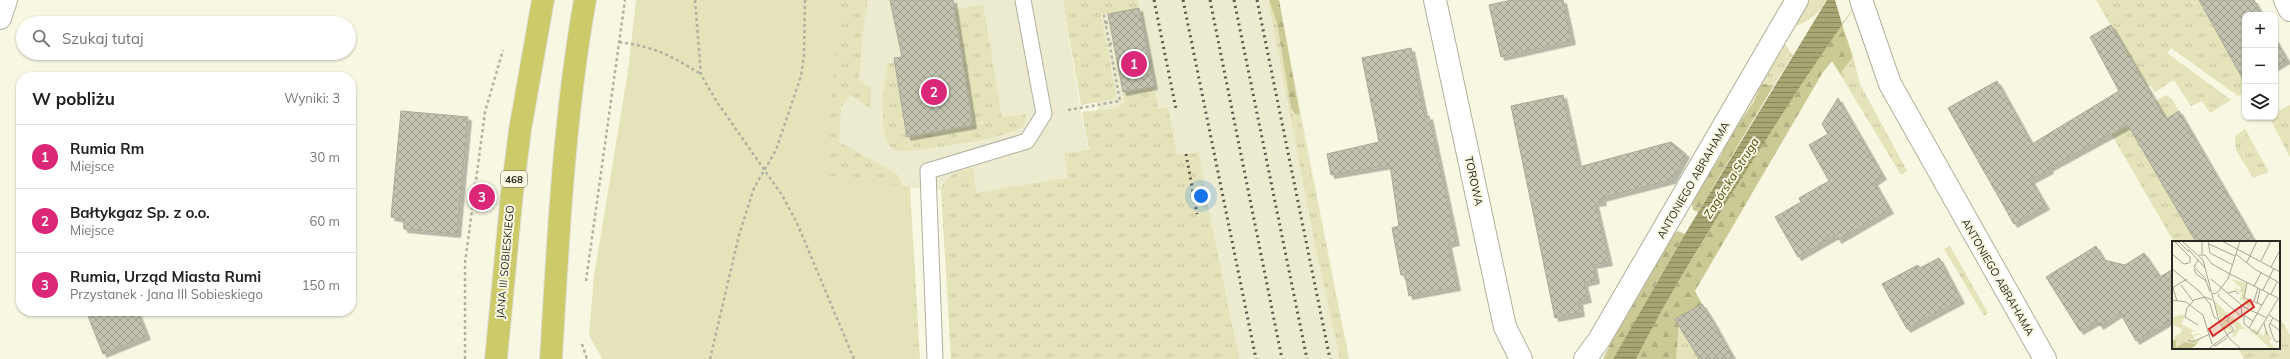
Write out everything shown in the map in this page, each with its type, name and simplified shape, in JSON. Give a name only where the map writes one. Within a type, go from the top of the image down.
[{"type":"main road","name":"JANA III SOBIESKIEGO","points":[[496,359],[513,185],[543,0]]},
{"type":"main road","points":[[551,359],[566,148],[577,47],[585,0]]},
{"type":"street","points":[[0,18],[6,0]]},
{"type":"street","name":"TOROWA","points":[[1435,0],[1505,327],[1521,359]]},
{"type":"street","name":"ANTONIEGO ABRAHAMA","points":[[1585,359],[1599,340],[1712,150],[1797,0]]},
{"type":"street","name":"ANTONIEGO ABRAHAMA","points":[[1861,0],[1890,84],[2045,359]]},
{"type":"street","points":[[2285,0],[2290,10]]},
{"type":"lane","points":[[935,359],[928,171],[1027,141],[1044,114],[1023,0]]},
{"type":"path","points":[[586,282],[625,0]]},
{"type":"path","points":[[695,0],[701,75],[717,102],[765,169],[797,223],[854,359]]},
{"type":"path","points":[[710,359],[739,235],[754,188],[776,150],[800,76],[804,55],[805,0]]},
{"type":"path","points":[[1044,114],[1120,101],[1104,15]]},
{"type":"path","points":[[1105,23],[1110,22]]},
{"type":"path","points":[[465,359],[465,263],[485,112],[505,42]]},
{"type":"path","points":[[619,42],[646,46],[662,52],[701,75]]},
{"type":"path","points":[[1109,44],[1114,43]]},
{"type":"path","points":[[581,342],[587,359]]},
{"type":"shaded area","points":[[840,0],[1063,0],[1080,108],[1093,175],[976,193],[903,187],[825,175]]},
{"type":"shaded area","points":[[1073,0],[1279,0],[1349,359],[1193,359],[1102,126]]},
{"type":"green space","points":[[636,0],[840,0],[825,175],[910,187],[913,359],[602,359],[589,335],[594,276],[628,71]]},
{"type":"green space","points":[[808,0],[868,0],[863,28],[859,80],[871,89],[870,108],[850,95],[841,108],[839,142],[897,174],[903,187],[910,187],[920,359],[858,359],[773,161]]},
{"type":"green space","points":[[1063,0],[1137,0],[1139,8],[1101,15],[1116,94],[1116,97],[1113,99],[1081,105]]},
{"type":"green space","points":[[1269,0],[1279,0],[1300,115],[1295,114],[1291,108],[1277,23]]},
{"type":"green space","points":[[1809,0],[1827,0],[1815,15],[1790,30]]},
{"type":"green space","points":[[2096,0],[2199,0],[2242,78],[2242,94],[2238,96],[2171,48],[2167,53],[2231,100],[2210,113],[2202,101],[2191,106],[2174,80],[2155,92],[2150,85],[2127,99],[2153,103],[2166,95],[2172,99],[2179,111],[2135,137],[2195,241],[2173,241],[2095,106],[2141,77]]},
{"type":"green space","points":[[983,4],[1002,118],[1026,114],[1024,126],[1015,131],[967,143],[904,151],[893,149],[887,141],[884,132],[883,120],[885,82],[888,63],[895,63],[909,146],[911,145],[909,136],[983,123],[983,121],[973,123],[954,10]]},
{"type":"green space","points":[[1269,4],[1274,10],[1277,23],[1291,108],[1295,114],[1300,115],[1349,359],[1340,359],[1315,244]]},
{"type":"green space","points":[[1842,24],[1853,57],[1840,74],[1832,61],[1823,72],[1695,291],[1702,304],[1679,325],[1676,359],[1636,359],[1669,297],[1705,237],[1784,109]]},
{"type":"green space","points":[[1784,43],[1793,55],[1774,85],[1770,84],[1757,92],[1754,102],[1742,117],[1740,115]]},
{"type":"green space","points":[[1853,57],[1860,84],[1907,171],[1901,175],[1840,74]]},
{"type":"green space","points":[[1761,84],[1774,85],[1698,212],[1693,210],[1692,204],[1697,192],[1720,157],[1732,132],[1754,102]]},
{"type":"green space","points":[[1154,86],[1158,109],[1168,108],[1177,156],[1199,152],[1207,202],[1239,359],[951,359],[941,190],[946,180],[957,172],[973,168],[976,193],[1068,178],[1064,153],[1089,150],[1082,112],[1117,108],[1125,102],[1123,92]]},
{"type":"green space","points":[[2290,105],[2290,157],[2271,120],[2278,120],[2278,111]]},
{"type":"green space","points":[[2245,129],[2269,172],[2253,178],[2236,150],[2235,136]]},
{"type":"green space","points":[[1678,231],[1685,234],[1613,359],[1603,359],[1620,325],[1627,316],[1634,299],[1671,235]]},
{"type":"green space","points":[[1950,246],[1988,313],[1984,316],[1944,249]]},
{"type":"green space","points":[[2280,318],[2290,335],[2290,359],[2244,359],[2239,349],[2280,349]]},
{"type":"green space","points":[[1679,325],[1699,359],[1676,359]]},
{"type":"water","name":"Zagórska Struga","points":[[1827,0],[1860,0],[1810,71],[1733,192],[1670,295],[1636,359],[1613,359],[1685,234]]},
{"type":"pier","points":[[1835,0],[1860,0],[1842,24]]},
{"type":"building","points":[[890,0],[953,0],[973,125],[907,137],[894,58],[902,57]]},
{"type":"building","points":[[1512,0],[1563,0],[1572,41],[1501,57],[1489,5]]},
{"type":"building","points":[[2199,0],[2254,0],[2260,12],[2242,12],[2242,78]]},
{"type":"building","points":[[1139,8],[1154,86],[1123,92],[1108,14]]},
{"type":"building","points":[[2111,25],[2166,119],[2179,111],[2254,241],[2195,241],[2128,125],[2049,168],[2050,170],[2031,180],[2046,206],[2014,224],[1948,108],[1997,81],[2032,144],[2119,91],[2090,37]]},
{"type":"building","points":[[2278,44],[2287,60],[2278,65]]},
{"type":"building","points":[[1411,48],[1425,117],[1429,116],[1456,242],[1448,244],[1457,287],[1409,296],[1405,275],[1401,275],[1392,228],[1399,226],[1390,165],[1331,175],[1327,154],[1379,142],[1362,58]]},
{"type":"building","points":[[1563,95],[1579,167],[1671,142],[1686,154],[1672,180],[1602,198],[1603,202],[1595,203],[1609,262],[1593,265],[1596,280],[1584,283],[1588,299],[1579,301],[1581,313],[1555,318],[1511,106]]},
{"type":"building","points":[[1838,98],[1883,176],[1874,182],[1890,210],[1838,240],[1836,235],[1798,257],[1775,217],[1801,202],[1799,198],[1829,181],[1809,145],[1828,134],[1822,124]]},
{"type":"building","points":[[401,111],[468,117],[457,234],[404,229],[403,219],[391,217]]},
{"type":"building","points":[[2096,246],[2104,260],[2125,265],[2144,253],[2160,277],[2172,270],[2172,320],[2136,341],[2120,313],[2100,326],[2097,321],[2080,331],[2046,277]]},
{"type":"building","points":[[1939,258],[1961,300],[1907,329],[1882,284],[1918,265],[1920,268]]},
{"type":"building","points":[[1702,304],[1734,359],[1699,359],[1675,319]]},
{"type":"building","points":[[88,316],[139,316],[147,336],[103,354]]},
{"type":"railway","points":[[1154,0],[1176,109]]},
{"type":"railway","points":[[1183,0],[1256,359]]},
{"type":"railway","points":[[1210,0],[1282,359]]},
{"type":"railway","points":[[1234,0],[1307,359]]},
{"type":"railway","points":[[1257,0],[1330,359]]},
{"type":"railway","points":[[1186,154],[1197,214]]},
{"type":"place","name":"Rumia Rm","points":[[1134,64]]},
{"type":"place","name":"Bałtykgaz Sp. z o.o.","points":[[934,92]]},
{"type":"place","name":"Rumia, Urząd Miasta Rumi","points":[[482,197]]}]
